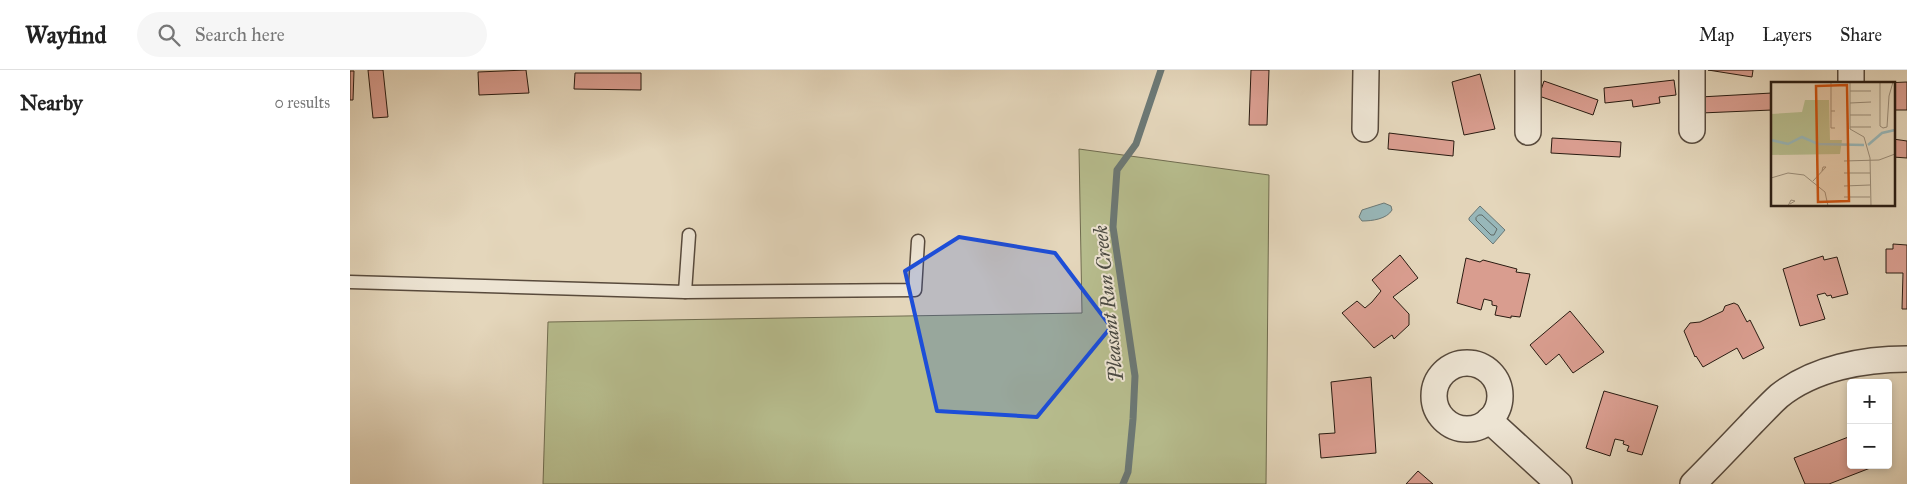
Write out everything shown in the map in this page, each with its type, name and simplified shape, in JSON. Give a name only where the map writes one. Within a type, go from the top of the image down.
[{"type":"street","points":[[1365,128],[1366,70]]},
{"type":"street","points":[[1528,70],[1528,132]]},
{"type":"street","points":[[1692,70],[1692,130]]},
{"type":"street","points":[[1693,484],[1780,396],[1804,381],[1830,370],[1858,363],[1907,359]]},
{"type":"street","points":[[1489,420],[1559,484]]},
{"type":"lane","points":[[685,292],[689,235]]},
{"type":"lane","points":[[350,282],[685,292],[915,290],[918,240]]},
{"type":"highlighted area","points":[[959,237],[1055,253],[1111,327],[1037,417],[937,411],[905,271]]},
{"type":"green space","points":[[1079,149],[1269,175],[1266,484],[543,484],[548,322],[1082,313]]},
{"type":"water","points":[[1384,203],[1391,206],[1392,210],[1387,216],[1366,221],[1362,221],[1359,217],[1362,210]]},
{"type":"water","points":[[1480,206],[1505,230],[1493,244],[1469,220]]},
{"type":"building","points":[[368,70],[383,70],[388,117],[373,118]]},
{"type":"building","points":[[526,70],[529,93],[479,95],[478,72]]},
{"type":"building","points":[[1251,70],[1269,70],[1267,125],[1249,125]]},
{"type":"building","points":[[1708,70],[1753,70],[1752,77]]},
{"type":"building","points":[[350,71],[354,71],[353,100],[350,100]]},
{"type":"building","points":[[575,73],[641,73],[641,90],[574,89]]},
{"type":"building","points":[[1480,74],[1495,129],[1464,135],[1452,82]]},
{"type":"building","points":[[1674,80],[1676,95],[1659,97],[1660,103],[1633,107],[1632,100],[1605,103],[1604,88]]},
{"type":"building","points":[[1544,81],[1598,100],[1593,115],[1539,96]]},
{"type":"building","points":[[1907,82],[1907,110],[1894,110],[1894,83]]},
{"type":"building","points":[[1771,93],[1771,110],[1701,113],[1700,97]]},
{"type":"building","points":[[1389,133],[1454,141],[1453,156],[1388,149]]},
{"type":"building","points":[[1552,138],[1621,142],[1620,157],[1551,153]]},
{"type":"building","points":[[1894,139],[1907,141],[1907,158],[1894,157]]},
{"type":"building","points":[[1893,244],[1907,245],[1907,309],[1902,309],[1903,273],[1886,273],[1886,249],[1893,249]]},
{"type":"building","points":[[1400,255],[1418,278],[1393,297],[1409,314],[1409,325],[1394,339],[1392,335],[1374,348],[1342,313],[1357,301],[1365,308],[1372,302],[1381,291],[1372,280]]},
{"type":"building","points":[[1823,256],[1824,260],[1837,257],[1848,294],[1832,298],[1831,295],[1827,296],[1825,293],[1817,295],[1825,319],[1800,326],[1783,269]]},
{"type":"building","points":[[1466,258],[1480,262],[1483,260],[1517,269],[1516,272],[1530,274],[1520,317],[1511,316],[1511,318],[1495,315],[1497,306],[1492,305],[1492,301],[1484,299],[1481,310],[1457,303]]},
{"type":"building","points":[[1734,303],[1738,305],[1747,322],[1750,320],[1764,348],[1743,359],[1737,348],[1703,367],[1695,357],[1684,331],[1690,323],[1700,322],[1723,311],[1725,306]]},
{"type":"building","points":[[1570,311],[1604,352],[1573,373],[1559,354],[1546,365],[1530,345]]},
{"type":"building","points":[[1371,377],[1376,453],[1321,458],[1319,434],[1335,433],[1331,382]]},
{"type":"building","points":[[1604,391],[1658,406],[1642,455],[1627,451],[1629,446],[1623,444],[1624,441],[1615,439],[1610,456],[1586,448]]},
{"type":"building","points":[[1847,438],[1847,469],[1868,469],[1829,484],[1805,484],[1794,458]]},
{"type":"building","points":[[1418,471],[1433,484],[1406,484]]},
{"type":"waterway","name":"Pleasant Run Creek","points":[[1123,484],[1128,472],[1135,376],[1113,227],[1117,170],[1136,144],[1161,70]]}]
